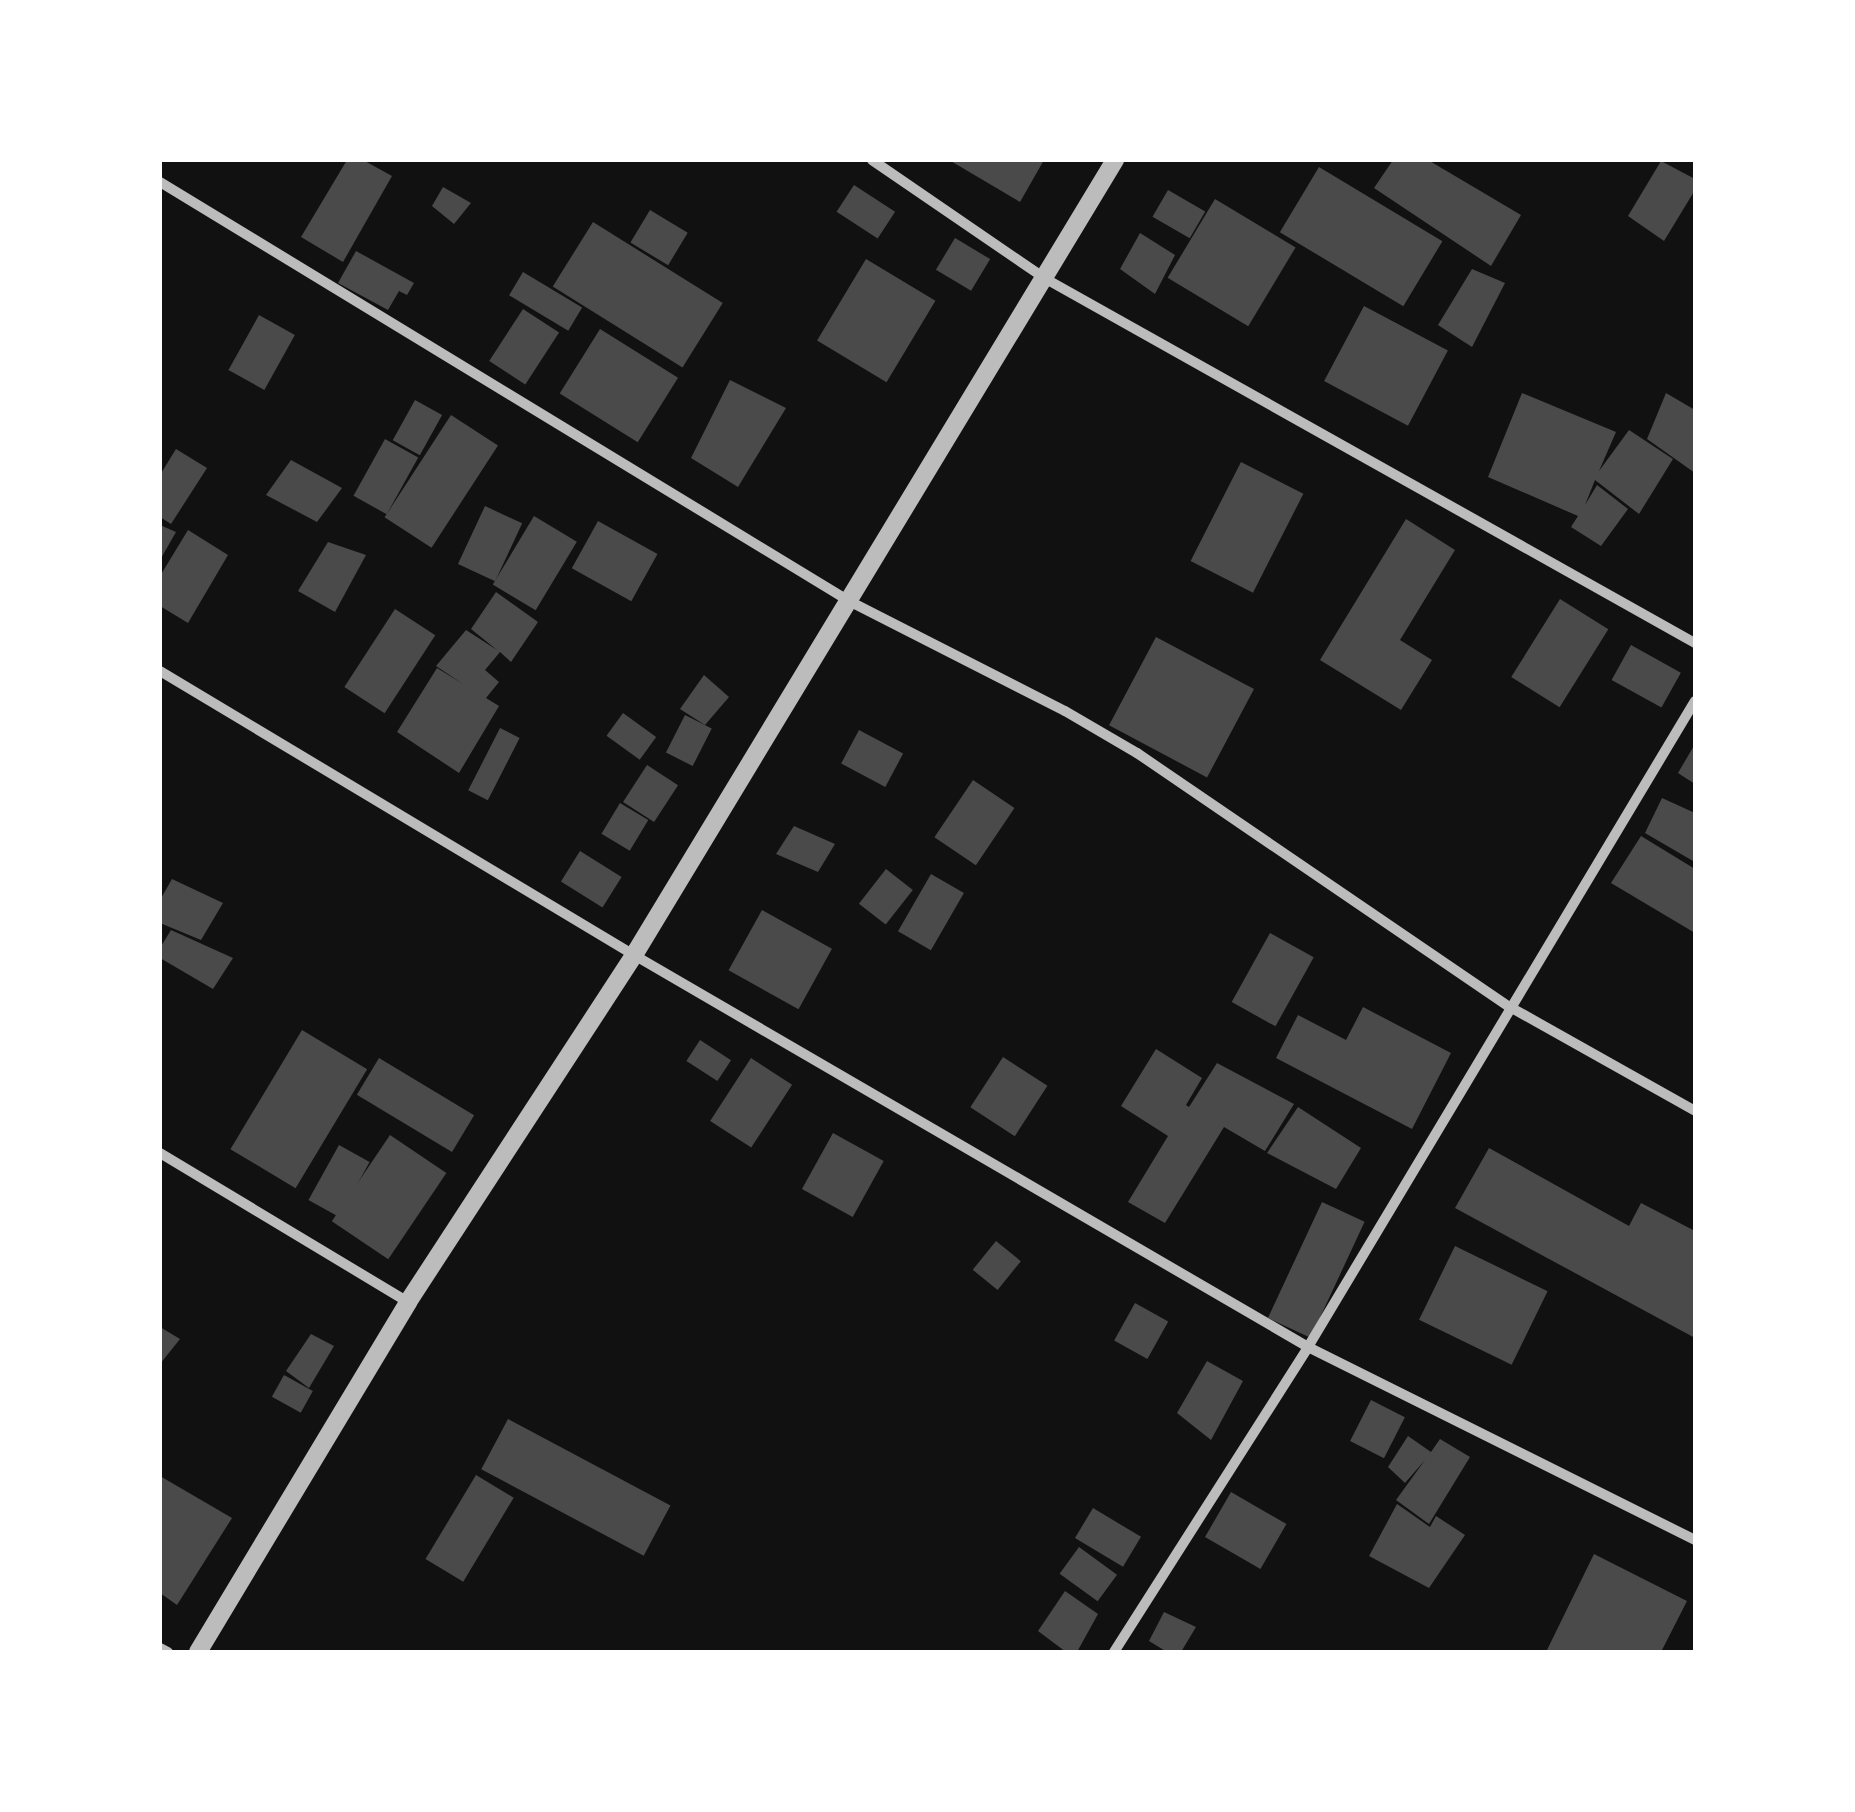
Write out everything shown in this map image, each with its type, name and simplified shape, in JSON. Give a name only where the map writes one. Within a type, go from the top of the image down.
[{"type":"street","points":[[872,160],[1046,279],[1695,643]]},
{"type":"street","points":[[198,1652],[408,1302],[634,955],[1115,160]]},
{"type":"street","points":[[160,182],[849,601],[1066,711],[1137,753],[1510,1008],[1695,1111]]},
{"type":"street","points":[[160,670],[634,955],[1308,1347],[1695,1540]]},
{"type":"street","points":[[1114,1652],[1308,1347],[1695,701]]},
{"type":"street","points":[[160,1153],[408,1302]]},
{"type":"street","points":[[160,1648],[168,1652]]},
{"type":"building","points":[[347,160],[363,160],[392,176],[343,262],[301,237]]},
{"type":"building","points":[[949,160],[1044,160],[1020,202]]},
{"type":"building","points":[[1393,160],[1428,160],[1521,215],[1491,266],[1374,188]]},
{"type":"building","points":[[1661,161],[1695,179],[1695,190],[1664,241],[1628,216]]},
{"type":"building","points":[[1319,167],[1442,241],[1403,306],[1280,232]]},
{"type":"building","points":[[854,185],[895,212],[878,239],[837,212]]},
{"type":"building","points":[[443,187],[471,203],[454,224],[432,206]]},
{"type":"building","points":[[1168,190],[1205,212],[1190,238],[1152,217]]},
{"type":"building","points":[[1215,199],[1296,247],[1248,326],[1168,278]]},
{"type":"building","points":[[650,210],[688,233],[668,265],[630,243]]},
{"type":"building","points":[[593,222],[723,303],[682,368],[553,286]]},
{"type":"building","points":[[1140,233],[1175,255],[1155,294],[1120,269]]},
{"type":"building","points":[[955,238],[990,259],[971,291],[936,270]]},
{"type":"building","points":[[356,251],[414,283],[407,295],[399,291],[388,310],[338,283]]},
{"type":"building","points":[[866,259],[935,301],[887,382],[817,340]]},
{"type":"building","points":[[1472,269],[1505,283],[1472,347],[1438,325]]},
{"type":"building","points":[[523,272],[582,308],[568,331],[509,295]]},
{"type":"building","points":[[1364,306],[1448,351],[1408,426],[1324,381]]},
{"type":"building","points":[[523,309],[559,332],[525,384],[489,361]]},
{"type":"building","points":[[259,315],[295,335],[264,390],[228,370]]},
{"type":"building","points":[[600,329],[678,378],[638,442],[560,393]]},
{"type":"building","points":[[730,380],[786,408],[738,487],[691,458]]},
{"type":"building","points":[[1522,393],[1616,432],[1599,471],[1629,430],[1673,459],[1639,514],[1595,480],[1585,505],[1597,485],[1628,509],[1601,546],[1571,527],[1578,516],[1488,477]]},
{"type":"building","points":[[1666,393],[1695,410],[1695,473],[1647,439]]},
{"type":"building","points":[[415,400],[442,415],[420,455],[393,440]]},
{"type":"building","points":[[451,415],[498,445],[432,548],[385,517]]},
{"type":"building","points":[[385,439],[418,457],[387,514],[353,496]]},
{"type":"building","points":[[176,449],[207,468],[171,524],[160,517],[160,475]]},
{"type":"building","points":[[291,460],[342,488],[317,522],[266,495]]},
{"type":"building","points":[[1241,462],[1303,494],[1253,593],[1191,561]]},
{"type":"building","points":[[485,506],[522,523],[495,581],[458,564]]},
{"type":"building","points":[[534,516],[577,542],[536,610],[493,585]]},
{"type":"building","points":[[1406,519],[1455,550],[1400,640],[1432,660],[1401,710],[1320,660]]},
{"type":"building","points":[[598,521],[657,554],[631,601],[572,568]]},
{"type":"building","points":[[160,525],[176,532],[160,560]]},
{"type":"building","points":[[188,530],[228,555],[188,623],[160,606],[160,576]]},
{"type":"building","points":[[328,542],[366,555],[335,612],[298,591]]},
{"type":"building","points":[[496,592],[538,622],[511,662],[500,652],[485,670],[499,682],[486,698],[499,706],[459,773],[397,732],[437,668],[463,684],[436,666],[466,630],[497,650],[471,629]]},
{"type":"building","points":[[1560,599],[1608,629],[1560,707],[1511,677]]},
{"type":"building","points":[[395,609],[435,635],[385,713],[344,687]]},
{"type":"building","points":[[1156,637],[1254,689],[1207,777],[1109,725]]},
{"type":"building","points":[[1631,645],[1681,673],[1661,708],[1612,680]]},
{"type":"building","points":[[704,675],[729,697],[705,725],[680,709]]},
{"type":"building","points":[[623,713],[656,737],[640,760],[607,736]]},
{"type":"building","points":[[685,715],[712,729],[693,766],[666,752]]},
{"type":"building","points":[[500,728],[520,738],[488,800],[468,790]]},
{"type":"building","points":[[859,730],[903,753],[885,787],[841,764]]},
{"type":"building","points":[[1695,744],[1695,784],[1678,773]]},
{"type":"building","points":[[647,765],[678,785],[654,822],[623,802]]},
{"type":"building","points":[[973,780],[1014,808],[976,865],[934,837]]},
{"type":"building","points":[[1662,798],[1695,813],[1693,861],[1645,833]]},
{"type":"building","points":[[620,803],[648,820],[630,851],[601,834]]},
{"type":"building","points":[[794,826],[835,844],[818,872],[776,854]]},
{"type":"building","points":[[1641,836],[1695,869],[1695,933],[1611,883]]},
{"type":"building","points":[[580,851],[622,877],[602,907],[561,882]]},
{"type":"building","points":[[886,869],[913,890],[886,925],[859,904]]},
{"type":"building","points":[[931,874],[964,893],[931,950],[898,931]]},
{"type":"building","points":[[172,879],[223,903],[201,940],[160,923],[160,900]]},
{"type":"building","points":[[762,910],[832,949],[799,1009],[729,970]]},
{"type":"building","points":[[171,930],[233,958],[213,989],[160,958],[160,948]]},
{"type":"building","points":[[1270,933],[1314,957],[1275,1026],[1232,1002]]},
{"type":"building","points":[[1363,1007],[1451,1053],[1412,1129],[1276,1058],[1298,1015],[1346,1040]]},
{"type":"building","points":[[302,1030],[367,1069],[296,1188],[230,1149]]},
{"type":"building","points":[[700,1040],[731,1060],[717,1081],[686,1061]]},
{"type":"building","points":[[1156,1049],[1202,1078],[1186,1105],[1189,1107],[1217,1063],[1294,1104],[1265,1151],[1224,1127],[1165,1223],[1128,1202],[1168,1136],[1121,1106]]},
{"type":"building","points":[[1003,1057],[1047,1086],[1015,1136],[970,1107]]},
{"type":"building","points":[[379,1058],[474,1115],[452,1152],[357,1095]]},
{"type":"building","points":[[751,1058],[792,1085],[751,1148],[710,1121]]},
{"type":"building","points":[[1298,1107],[1361,1148],[1336,1189],[1267,1153]]},
{"type":"building","points":[[833,1133],[884,1161],[853,1217],[802,1189]]},
{"type":"building","points":[[390,1135],[446,1173],[388,1259],[332,1221]]},
{"type":"building","points":[[339,1145],[370,1162],[339,1217],[308,1200]]},
{"type":"building","points":[[1489,1148],[1629,1226],[1641,1203],[1695,1231],[1695,1338],[1455,1208]]},
{"type":"building","points":[[1322,1202],[1365,1222],[1311,1338],[1268,1318]]},
{"type":"building","points":[[996,1241],[1021,1261],[998,1290],[973,1270]]},
{"type":"building","points":[[1455,1246],[1548,1291],[1512,1365],[1419,1320]]},
{"type":"building","points":[[1135,1303],[1168,1321],[1147,1359],[1114,1341]]},
{"type":"building","points":[[160,1327],[180,1339],[160,1364]]},
{"type":"building","points":[[311,1334],[334,1346],[309,1388],[286,1371]]},
{"type":"building","points":[[1207,1361],[1243,1381],[1211,1440],[1177,1413]]},
{"type":"building","points":[[284,1375],[313,1391],[301,1413],[272,1397]]},
{"type":"building","points":[[1371,1400],[1405,1417],[1384,1458],[1350,1441]]},
{"type":"building","points":[[508,1419],[670,1505],[644,1556],[481,1469]]},
{"type":"building","points":[[1408,1436],[1431,1452],[1440,1439],[1470,1457],[1429,1524],[1396,1500],[1425,1460],[1405,1483],[1388,1467]]},
{"type":"building","points":[[476,1475],[514,1498],[463,1582],[426,1559]]},
{"type":"building","points":[[160,1476],[232,1518],[177,1605],[160,1593]]},
{"type":"building","points":[[1231,1492],[1286,1524],[1260,1569],[1205,1537]]},
{"type":"building","points":[[1397,1504],[1430,1527],[1436,1516],[1465,1535],[1429,1588],[1369,1556]]},
{"type":"building","points":[[1093,1508],[1141,1537],[1123,1567],[1075,1538]]},
{"type":"building","points":[[1079,1547],[1117,1575],[1098,1601],[1060,1574]]},
{"type":"building","points":[[1594,1554],[1687,1601],[1661,1652],[1546,1652]]},
{"type":"building","points":[[1065,1591],[1098,1614],[1077,1652],[1066,1652],[1038,1631]]},
{"type":"building","points":[[1164,1612],[1196,1627],[1181,1652],[1167,1652],[1149,1641]]}]
